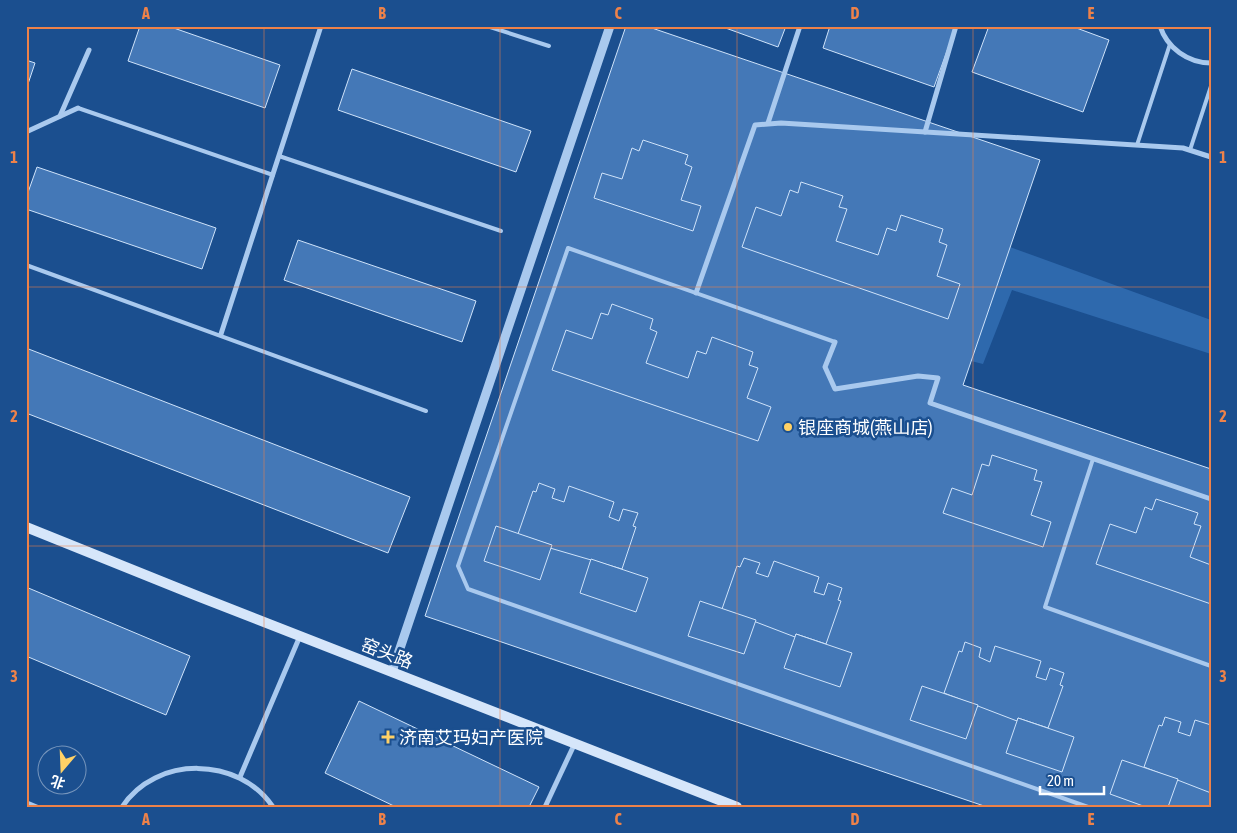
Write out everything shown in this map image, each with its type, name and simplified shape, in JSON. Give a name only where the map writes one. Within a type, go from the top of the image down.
[{"type":"main road","name":"窑头路","points":[[26,527],[737,807]]},
{"type":"street","points":[[221,334],[321,26]]},
{"type":"street","points":[[392,672],[610,26]]},
{"type":"street","points":[[768,124],[800,26]]},
{"type":"street","points":[[924,132],[956,26]]},
{"type":"street","points":[[1160,26],[1170,44],[1190,60],[1211,63]]},
{"type":"street","points":[[60,116],[89,50]]},
{"type":"street","points":[[26,132],[78,108]]},
{"type":"street","points":[[696,293],[754,125],[768,124],[924,132],[1137,145],[1190,150],[1211,157]]},
{"type":"street","points":[[835,342],[825,367],[836,389],[918,376],[938,378],[930,403],[1211,498]]},
{"type":"street","points":[[240,777],[300,636]]},
{"type":"street","points":[[544,807],[575,743]]},
{"type":"street","points":[[122,807],[129,797],[152,778],[181,768],[211,768],[240,777],[265,795],[273,807]]},
{"type":"lane","points":[[487,26],[549,46]]},
{"type":"lane","points":[[1137,145],[1170,44]]},
{"type":"lane","points":[[1190,150],[1211,86]]},
{"type":"lane","points":[[78,108],[273,175]]},
{"type":"lane","points":[[279,156],[502,231]]},
{"type":"lane","points":[[835,342],[568,248],[458,566],[468,589],[1088,807]]},
{"type":"lane","points":[[26,265],[221,334],[426,411]]},
{"type":"lane","points":[[1093,459],[1044,607],[1211,666]]},
{"type":"lane","points":[[26,802],[38,807]]},
{"type":"shaded area","points":[[1040,160],[1010,247],[1211,320],[1211,354],[1012,290],[983,364],[971,361],[957,242]]},
{"type":"building","points":[[140,26],[168,26],[280,65],[265,108],[128,61]]},
{"type":"building","name":"银座商城(燕山店)","points":[[626,26],[646,26],[1040,160],[963,385],[1211,469],[1211,807],[987,807],[425,616]]},
{"type":"building","points":[[720,26],[786,26],[778,47]]},
{"type":"building","points":[[830,26],[956,26],[934,87],[823,48]]},
{"type":"building","points":[[989,26],[1071,26],[1109,40],[1083,112],[972,72]]},
{"type":"building","points":[[26,60],[35,63],[26,90]]},
{"type":"building","points":[[352,69],[531,131],[516,172],[338,110]]},
{"type":"building","points":[[643,140],[688,155],[685,164],[692,167],[681,200],[701,206],[693,231],[594,198],[602,173],[622,179],[632,148],[639,151]]},
{"type":"building","points":[[37,167],[216,228],[202,269],[26,209],[26,198]]},
{"type":"building","points":[[801,182],[843,196],[839,207],[847,209],[836,241],[878,255],[887,228],[896,231],[901,215],[943,229],[939,242],[947,245],[937,276],[960,284],[948,319],[742,247],[756,207],[781,216],[790,190],[798,193]]},
{"type":"building","points":[[298,240],[476,301],[462,342],[284,280]]},
{"type":"building","points":[[612,304],[653,319],[650,329],[657,332],[646,363],[688,378],[697,351],[706,354],[712,337],[753,352],[749,365],[758,368],[747,398],[771,407],[758,441],[552,370],[566,330],[592,339],[601,313],[608,315]]},
{"type":"building","points":[[26,348],[410,497],[388,553],[26,413]]},
{"type":"building","points":[[992,455],[1037,470],[1034,480],[1042,482],[1031,515],[1051,522],[1043,547],[943,513],[952,488],[972,495],[982,464],[989,466]]},
{"type":"building","points":[[539,483],[555,489],[552,498],[564,502],[569,486],[614,502],[609,517],[619,521],[623,509],[638,513],[633,526],[636,527],[622,569],[550,548],[551,545],[518,534],[533,491],[536,492]]},
{"type":"building","points":[[1156,499],[1198,513],[1194,524],[1201,526],[1190,557],[1211,565],[1211,604],[1096,564],[1110,524],[1136,533],[1145,507],[1152,510]]},
{"type":"building","points":[[496,526],[552,545],[540,580],[484,561]]},
{"type":"building","points":[[744,558],[760,563],[756,573],[768,577],[774,561],[819,577],[814,592],[824,595],[828,583],[842,588],[838,600],[841,601],[826,644],[796,634],[795,637],[722,609],[737,566],[740,567]]},
{"type":"building","points":[[591,559],[648,578],[636,612],[580,593]]},
{"type":"building","points":[[26,587],[190,656],[166,715],[26,656]]},
{"type":"building","points":[[700,601],[756,620],[744,654],[688,636]]},
{"type":"building","points":[[796,634],[852,653],[840,687],[784,668]]},
{"type":"building","points":[[965,642],[981,648],[979,657],[990,662],[995,646],[1041,661],[1036,677],[1046,680],[1050,668],[1064,673],[1060,685],[1063,686],[1048,728],[1018,718],[1017,721],[944,693],[959,651],[962,652]]},
{"type":"building","points":[[922,686],[978,705],[966,739],[910,720]]},
{"type":"building","name":"济南艾玛妇产医院","points":[[359,701],[539,787],[529,807],[396,807],[325,773]]},
{"type":"building","points":[[1165,717],[1181,722],[1178,732],[1190,736],[1195,720],[1211,725],[1211,793],[1144,767],[1159,725],[1162,726]]},
{"type":"building","points":[[1018,718],[1074,737],[1062,772],[1006,753]]},
{"type":"building","points":[[1122,760],[1178,779],[1168,807],[1146,807],[1110,794]]},
{"type":"place","name":"银座商城(燕山店)","points":[[788,427]]},
{"type":"place","name":"济南艾玛妇产医院","points":[[388,737]]}]
